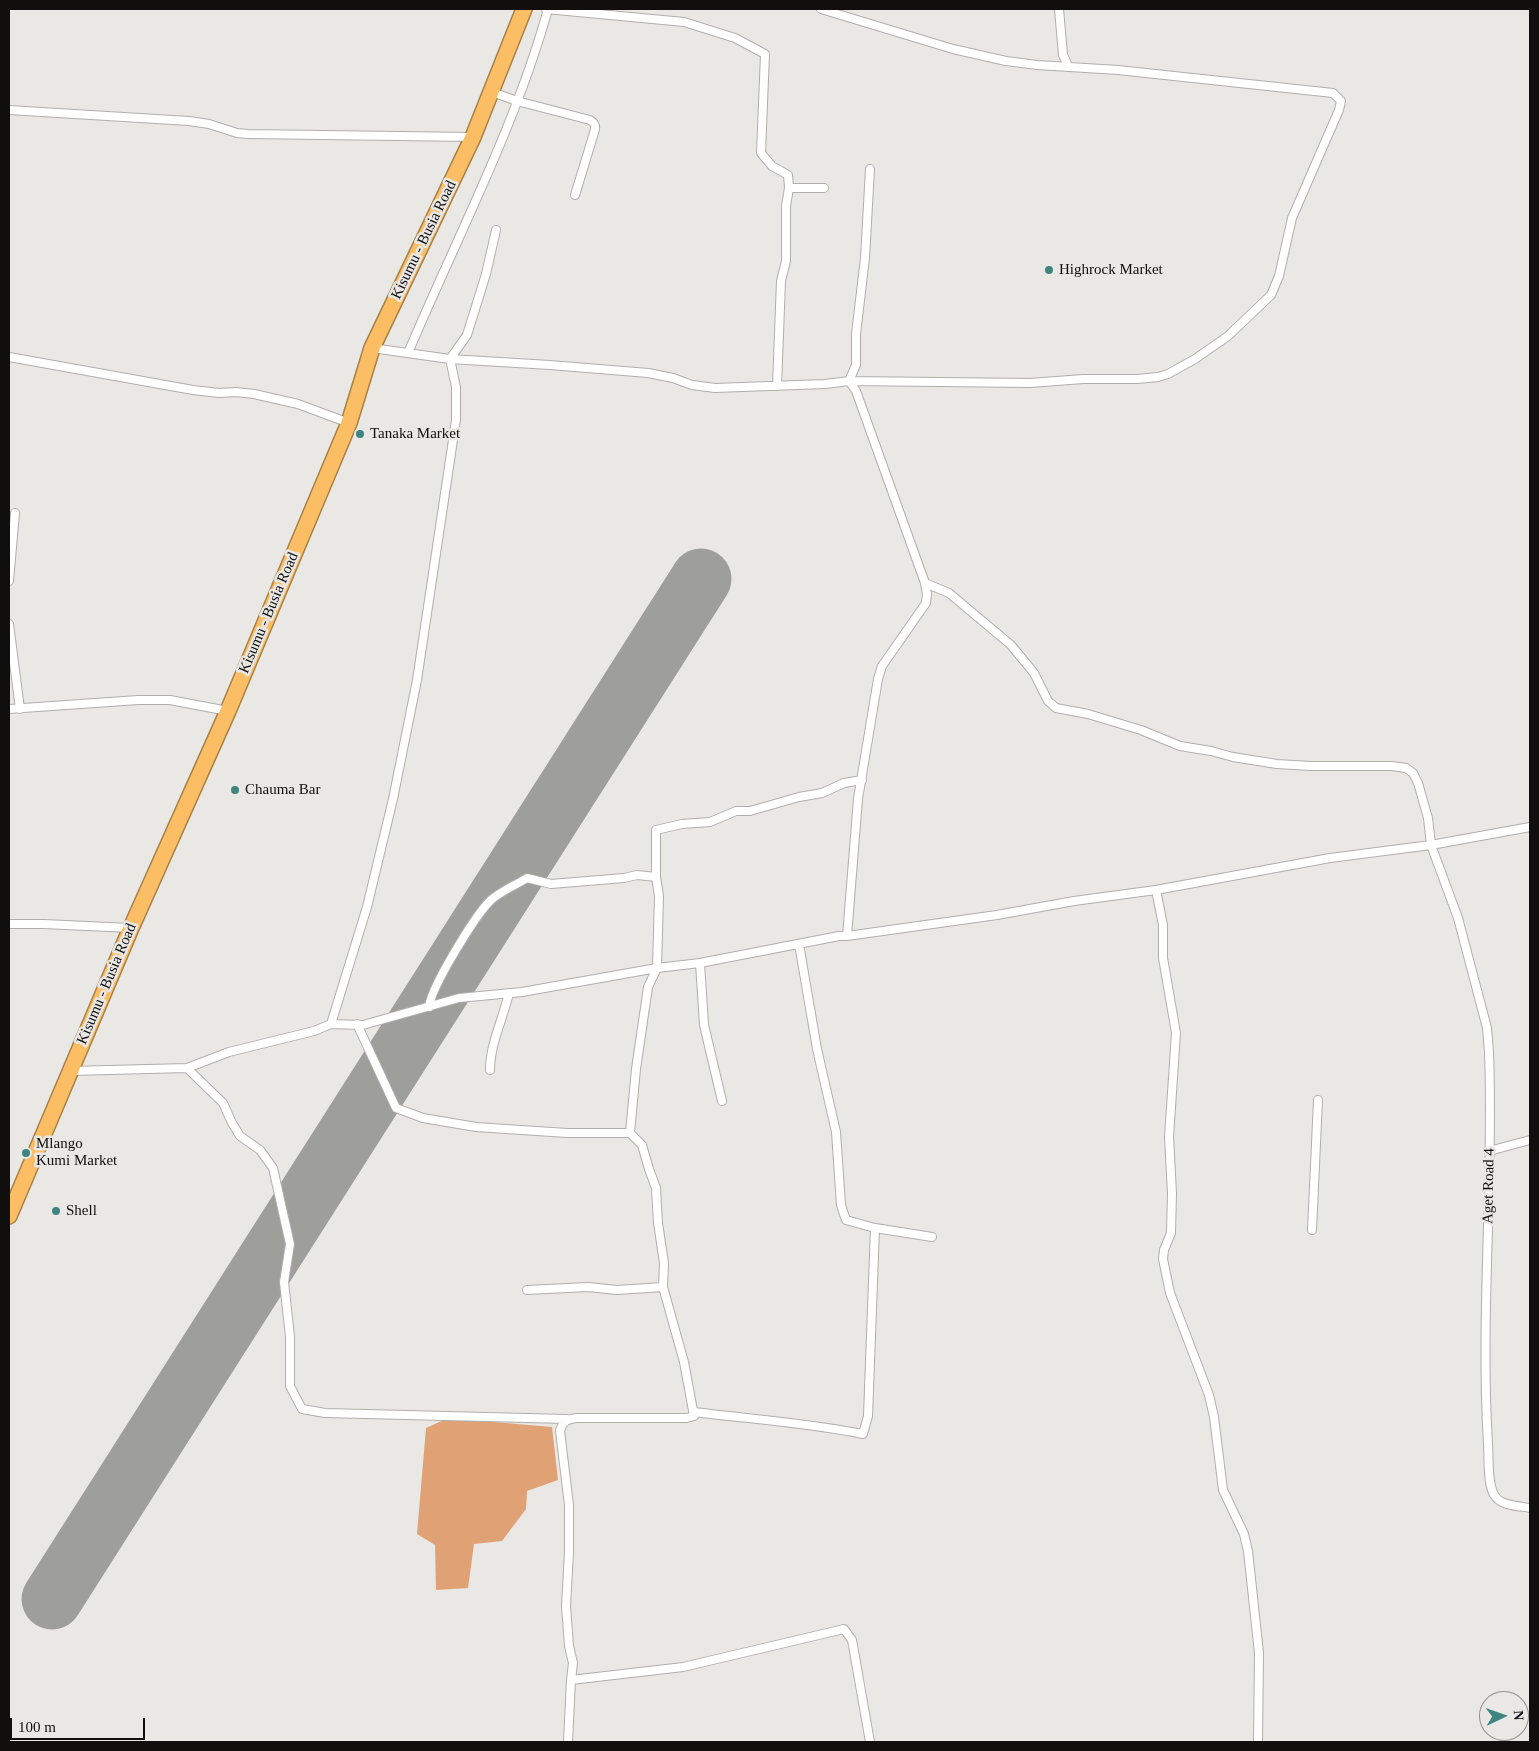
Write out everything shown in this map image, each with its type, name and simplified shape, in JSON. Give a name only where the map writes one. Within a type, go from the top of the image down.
[{"type":"highway","name":"Kisumu - Busia Road","points":[[9,1216],[131,928],[228,711],[349,423],[372,348],[474,137],[524,9]]},
{"type":"street","points":[[408,353],[500,145],[548,9],[684,22],[735,38],[765,54],[762,153],[772,166],[788,175],[789,188],[786,206],[786,261],[781,281],[777,386]]},
{"type":"street","points":[[372,348],[450,359],[648,373],[673,378],[692,385],[716,388],[825,384],[849,381],[1030,383],[1083,379],[1137,380],[1168,374],[1196,359],[1220,342],[1271,295],[1279,276],[1292,218],[1339,110],[1340,101],[1333,93],[1118,70],[1037,65],[978,55],[821,9]]},
{"type":"street","points":[[1059,9],[1063,54],[1068,66]]},
{"type":"street","points":[[492,92],[517,101],[590,120],[594,123],[596,127],[575,195]]},
{"type":"street","points":[[9,110],[189,121],[247,134],[474,137]]},
{"type":"street","points":[[849,381],[856,365],[856,334],[865,258],[870,169]]},
{"type":"street","points":[[789,188],[824,188]]},
{"type":"street","points":[[331,1024],[367,907],[393,798],[417,680],[456,420],[456,387],[450,359],[467,335],[486,274],[496,230]]},
{"type":"street","points":[[9,357],[193,390],[254,394],[298,404],[349,423]]},
{"type":"street","points":[[9,365],[18,359]]},
{"type":"street","points":[[847,936],[858,799],[880,672],[882,666],[926,603],[927,594],[926,583],[856,391],[849,381]]},
{"type":"street","points":[[9,581],[15,512]]},
{"type":"street","name":"Aget Road 4","points":[[926,583],[949,593],[1011,645],[1034,674],[1048,701],[1056,708],[1088,714],[1141,730],[1180,746],[1233,757],[1302,766],[1382,766],[1406,768],[1413,773],[1418,783],[1428,818],[1431,845],[1458,918],[1487,1028],[1490,1079],[1486,1356],[1487,1430],[1491,1484],[1495,1497],[1499,1500],[1508,1504],[1530,1508]]},
{"type":"street","points":[[9,624],[20,709]]},
{"type":"street","points":[[9,709],[162,700],[228,711]]},
{"type":"street","points":[[630,1133],[636,1069],[648,987],[657,968],[659,896],[656,877],[656,830],[682,824],[710,822],[736,811],[750,812],[799,797],[822,793],[844,783],[862,780]]},
{"type":"street","points":[[70,1071],[187,1068],[229,1052],[314,1031],[331,1024],[363,1025],[459,998],[509,993],[657,968],[700,963],[839,936],[997,915],[1074,901],[1156,890],[1330,858],[1431,845],[1530,827]]},
{"type":"street","points":[[429,1007],[435,988],[444,971],[491,900],[527,878],[551,884],[624,878],[636,875],[656,877]]},
{"type":"street","points":[[1156,890],[1163,925],[1163,958],[1176,1033],[1169,1136],[1172,1193],[1170,1234],[1163,1259],[1170,1293],[1208,1395],[1214,1417],[1223,1490],[1244,1534],[1248,1552],[1259,1653],[1258,1742]]},
{"type":"street","points":[[9,924],[131,928]]},
{"type":"street","points":[[800,944],[817,1049],[836,1132],[841,1205],[846,1220],[875,1228],[932,1237]]},
{"type":"street","points":[[700,963],[704,1025],[722,1101]]},
{"type":"street","points":[[490,1070],[490,1054],[509,993]]},
{"type":"street","points":[[187,1068],[223,1103],[240,1136],[260,1150],[273,1168],[290,1244],[284,1282],[290,1337],[290,1386],[302,1409],[325,1413],[567,1419],[687,1418],[694,1416],[679,1344],[663,1287],[664,1264],[658,1223],[656,1188],[648,1169],[642,1145],[630,1133],[566,1133],[476,1127],[423,1118],[396,1108],[356,1024]]},
{"type":"street","points":[[1312,1230],[1318,1100]]},
{"type":"street","points":[[1489,1151],[1530,1140]]},
{"type":"street","points":[[694,1412],[823,1426],[863,1434],[868,1416],[875,1228]]},
{"type":"street","points":[[527,1290],[588,1287],[617,1290],[663,1287]]},
{"type":"street","points":[[567,1419],[562,1424],[560,1431],[568,1505],[569,1552],[566,1606],[569,1646],[573,1664],[568,1742]]},
{"type":"street","points":[[571,1680],[683,1667],[844,1629],[852,1640],[870,1742]]},
{"type":"shaded area","points":[[448,1418],[552,1427],[558,1480],[527,1491],[526,1509],[502,1541],[474,1544],[468,1588],[436,1590],[435,1545],[417,1534],[426,1428]]},
{"type":"runway","points":[[52,1599],[701,579]]},
{"type":"place","name":"Highrock Market","points":[[1049,270]]},
{"type":"place","name":"Tanaka Market","points":[[360,434]]},
{"type":"place","name":"Chauma Bar","points":[[235,790]]},
{"type":"place","name":"Mlango Kumi Market","points":[[26,1153]]},
{"type":"place","name":"Shell","points":[[56,1211]]}]
